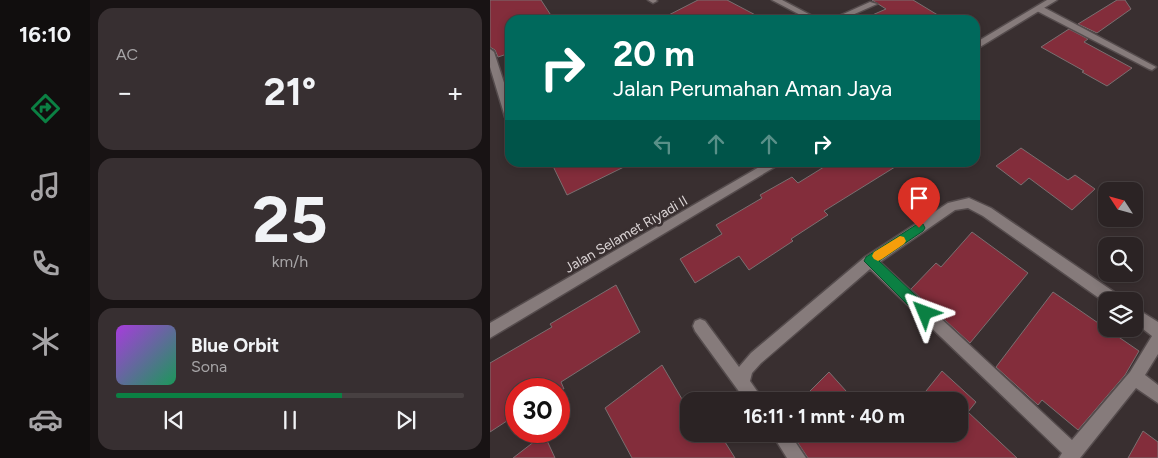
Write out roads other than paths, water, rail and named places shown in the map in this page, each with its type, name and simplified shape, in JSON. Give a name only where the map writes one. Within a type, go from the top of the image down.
[{"type":"street","points":[[776,0],[806,15]]},
{"type":"street","points":[[980,44],[1053,0]]},
{"type":"street","points":[[846,15],[872,4]]},
{"type":"street","points":[[490,52],[505,101]]},
{"type":"street","name":"Jalan Selamet Riyadi II","points":[[490,331],[769,167]]},
{"type":"street","points":[[742,382],[746,369],[756,358],[870,261],[952,206],[969,203],[987,212],[1102,292]]},
{"type":"street","points":[[870,261],[1071,455],[1135,376],[1158,340]]},
{"type":"street","points":[[1143,320],[1158,331]]},
{"type":"street","points":[[700,326],[749,392]]},
{"type":"street","points":[[1135,376],[1158,395]]},
{"type":"street","points":[[786,442],[797,458]]},
{"type":"lane","points":[[1040,9],[1152,67]]}]
